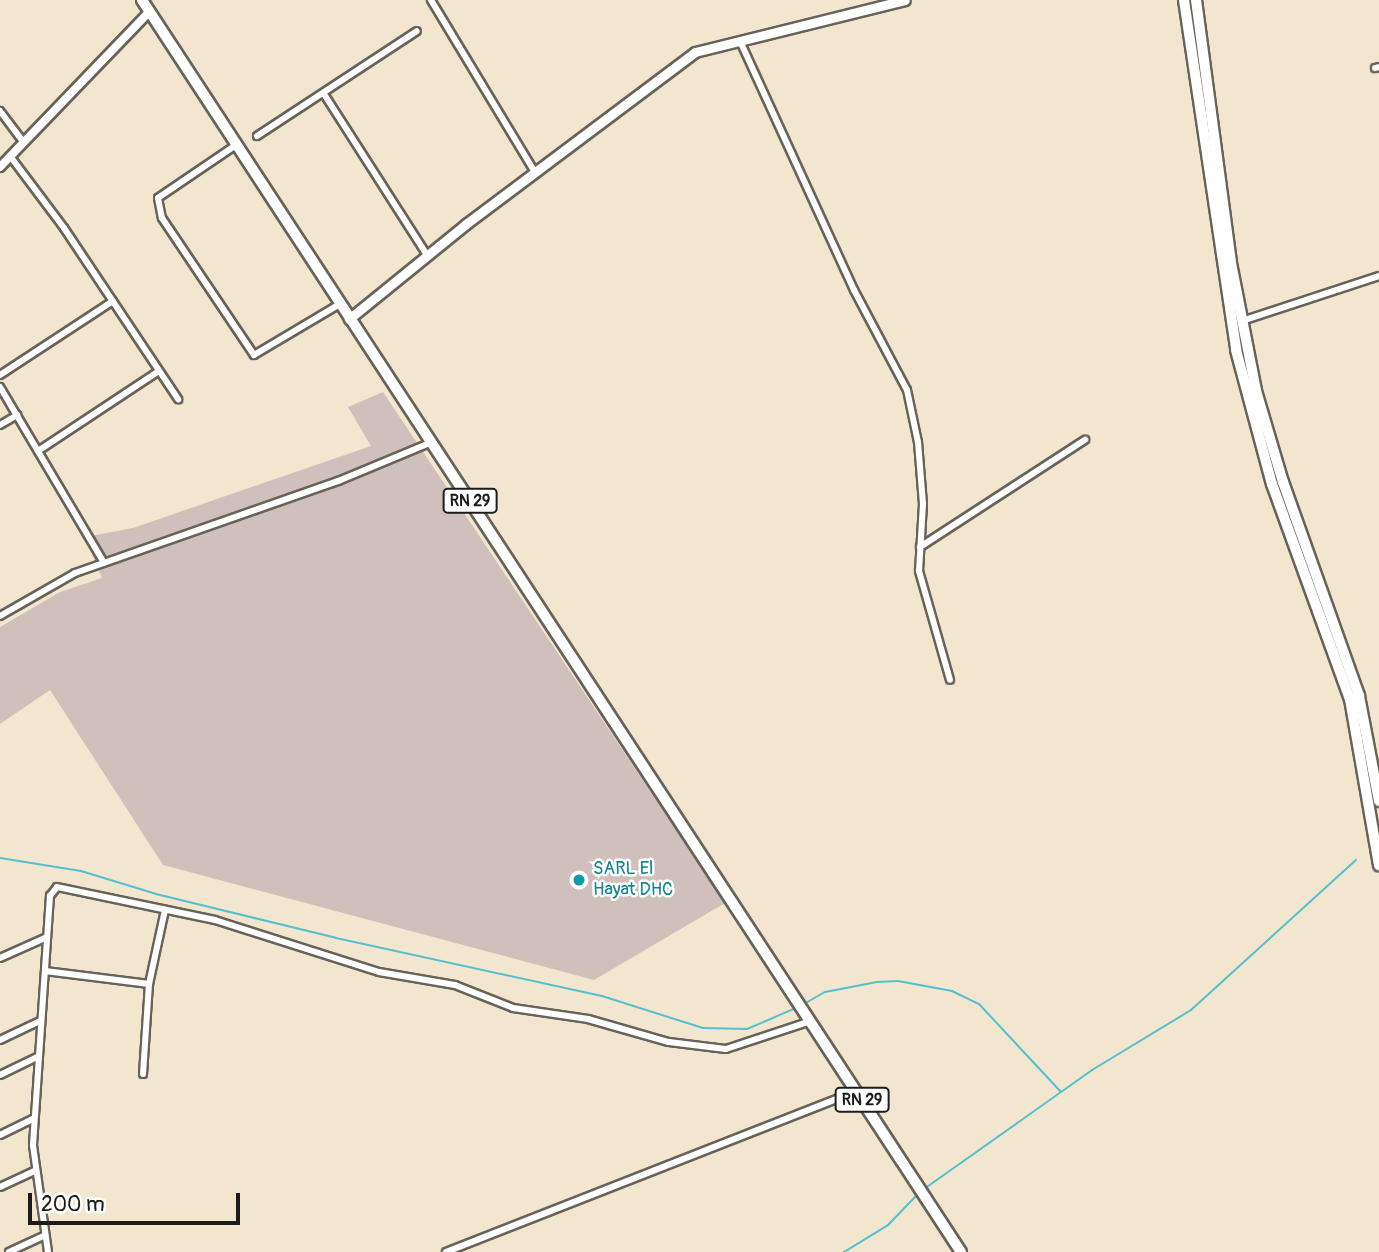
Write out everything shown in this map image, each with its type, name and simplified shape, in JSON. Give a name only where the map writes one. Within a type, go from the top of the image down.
[{"type":"highway","points":[[1184,0],[1236,349],[1272,484],[1350,699],[1379,866]]},
{"type":"highway","points":[[1196,0],[1242,321],[1283,482],[1359,696],[1379,801]]},
{"type":"main road","name":"RN 29","points":[[142,0],[961,1252]]},
{"type":"main road","points":[[349,318],[534,171],[673,65],[695,52],[905,0]]},
{"type":"street","points":[[431,0],[534,171]]},
{"type":"street","points":[[0,167],[149,12]]},
{"type":"street","points":[[257,136],[417,31]]},
{"type":"street","points":[[740,41],[854,290],[907,390],[918,442],[923,504],[919,571],[950,680]]},
{"type":"street","points":[[324,94],[427,255]]},
{"type":"street","points":[[0,111],[23,142]]},
{"type":"street","points":[[236,145],[155,202],[170,229],[254,355],[340,304]]},
{"type":"street","points":[[10,156],[113,301],[178,400]]},
{"type":"street","points":[[1242,321],[1379,276]]},
{"type":"street","points":[[0,375],[113,301]]},
{"type":"street","points":[[38,451],[159,371]]},
{"type":"street","points":[[0,387],[104,563]]},
{"type":"street","points":[[0,425],[17,415]]},
{"type":"street","points":[[920,547],[1085,440]]},
{"type":"street","points":[[0,615],[48,585],[338,481],[432,442]]},
{"type":"street","points":[[48,1252],[34,1171],[33,1119],[50,894],[57,887],[235,925],[379,972],[455,985],[513,1008],[588,1019],[682,1044],[726,1049],[811,1021]]},
{"type":"street","points":[[144,1074],[149,984],[166,910]]},
{"type":"street","points":[[0,958],[47,937]]},
{"type":"street","points":[[44,971],[149,984]]},
{"type":"street","points":[[0,1040],[40,1021]]},
{"type":"street","points":[[0,1075],[37,1057]]},
{"type":"street","points":[[446,1252],[856,1091]]},
{"type":"street","points":[[0,1135],[33,1119]]},
{"type":"street","points":[[0,1187],[34,1171]]},
{"type":"street","points":[[9,1252],[45,1235]]},
{"type":"shaded area","points":[[383,392],[725,903],[594,980],[163,865],[50,690],[0,724],[0,627],[60,592],[102,578],[85,537],[133,528],[371,446],[348,407]]},
{"type":"waterway","points":[[0,858],[81,871],[156,894],[336,938],[602,996],[703,1028],[747,1029],[796,1008]]},
{"type":"waterway","points":[[924,1189],[1092,1070],[1191,1010],[1356,860]]},
{"type":"waterway","points":[[804,1004],[825,992],[877,982],[898,981],[952,991],[979,1004],[1061,1092]]},
{"type":"waterway","points":[[844,1252],[888,1225],[917,1195]]},
{"type":"place","name":"SARL El Hayat DHC","points":[[579,880]]}]
